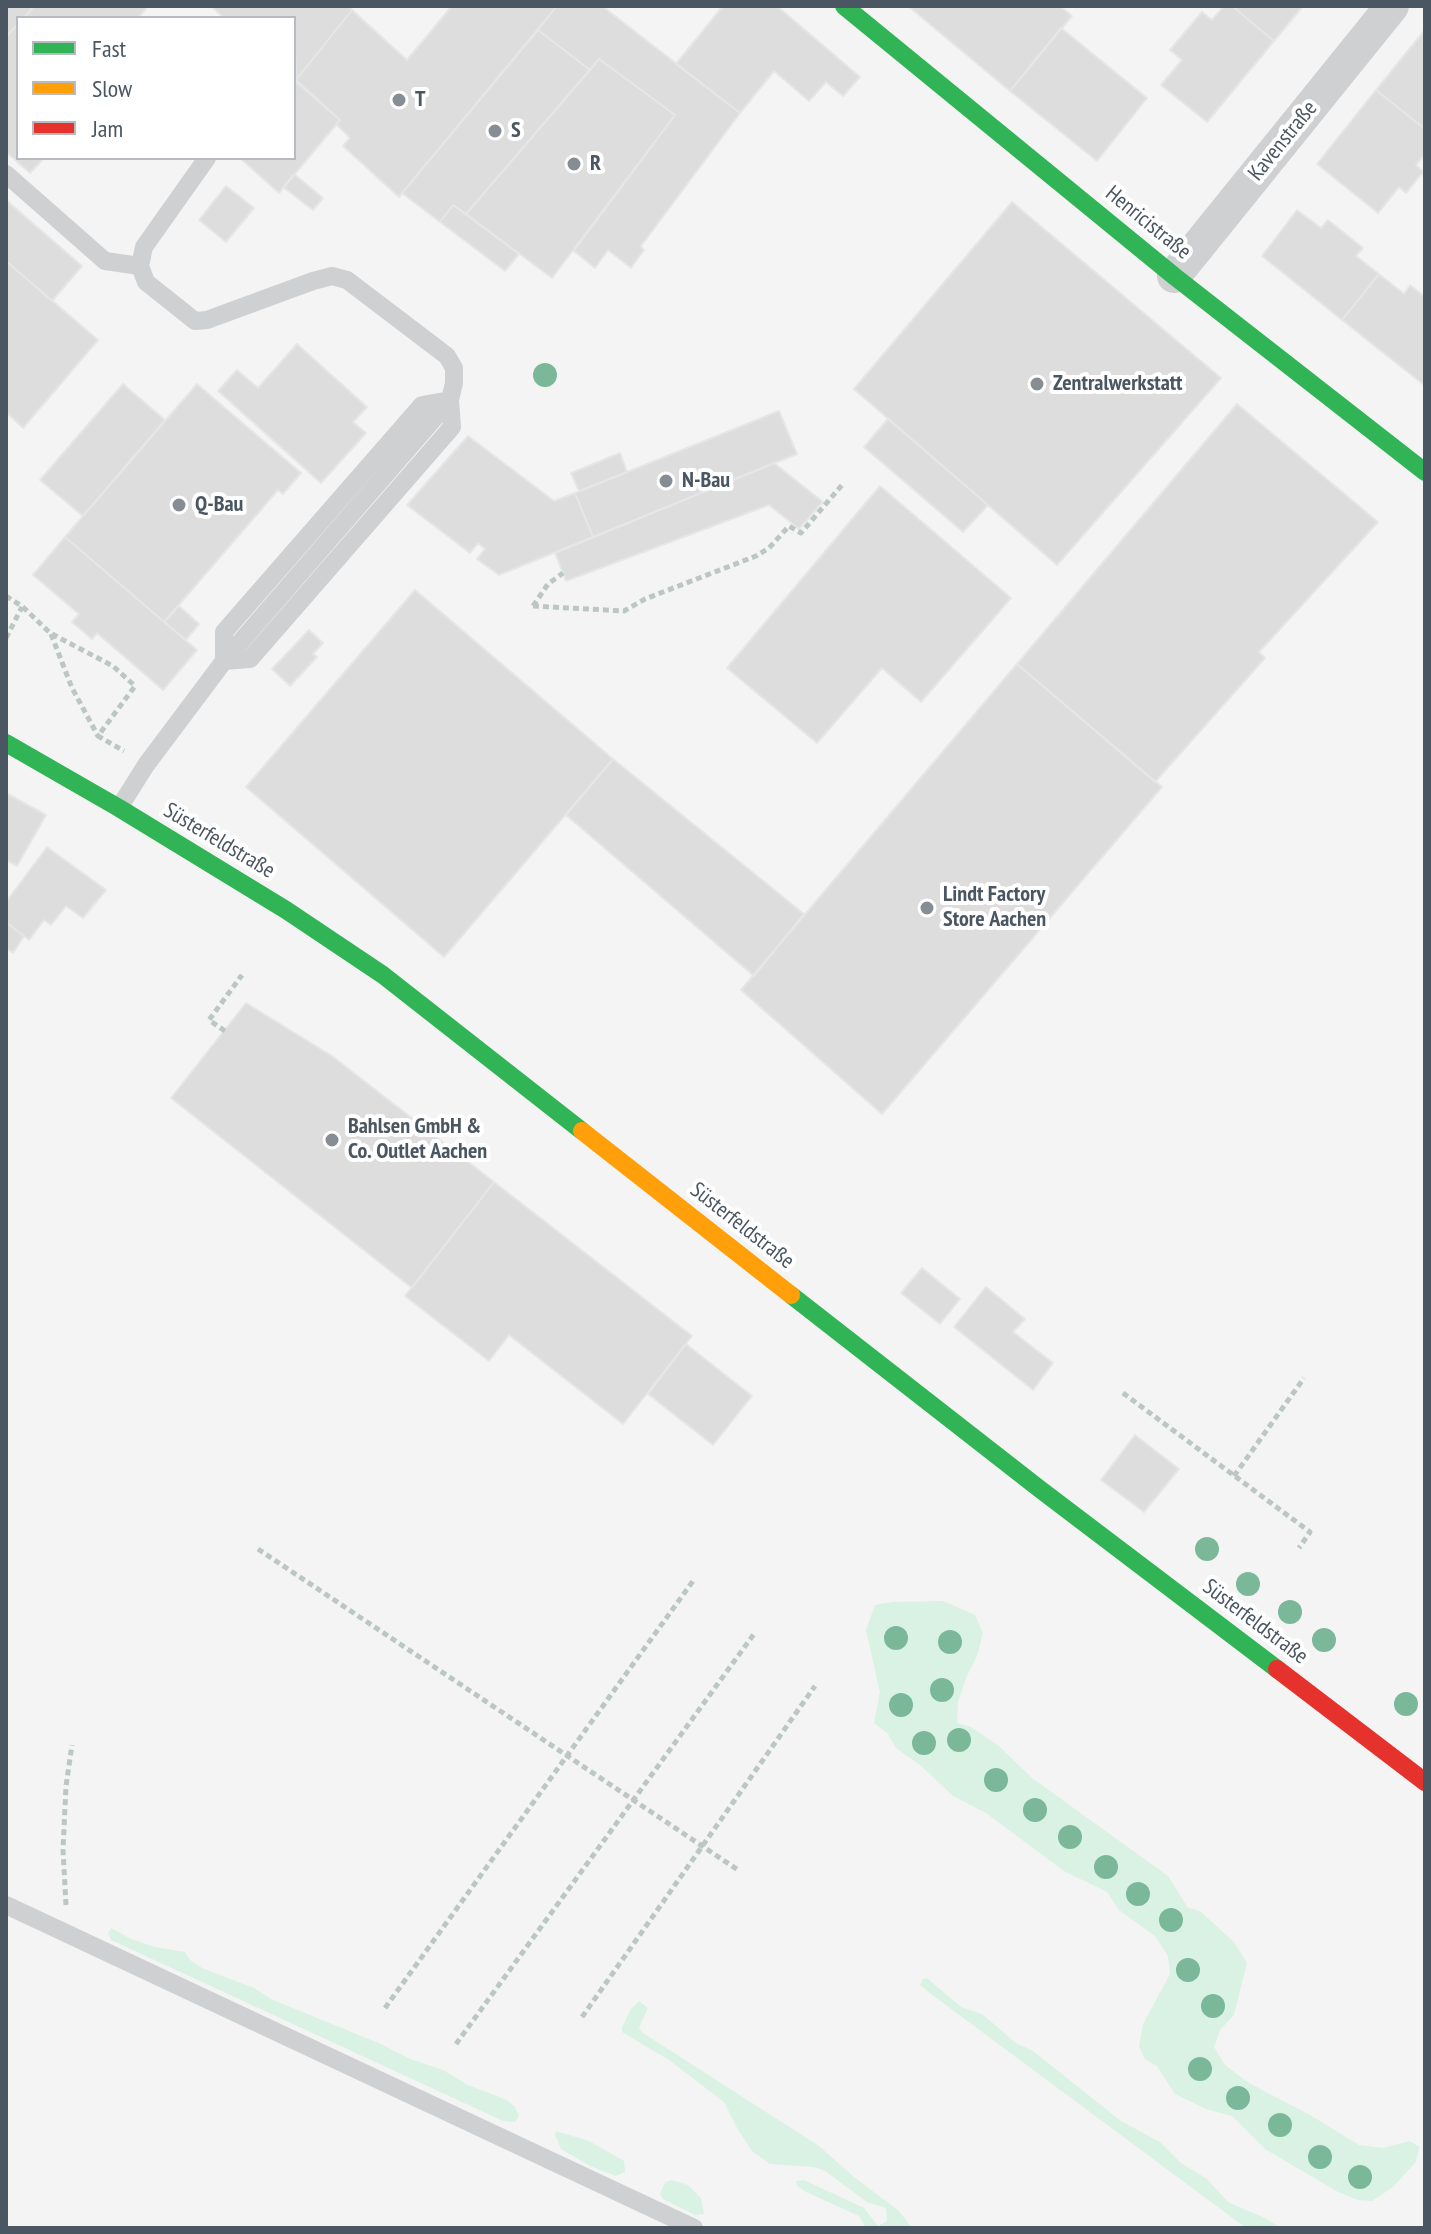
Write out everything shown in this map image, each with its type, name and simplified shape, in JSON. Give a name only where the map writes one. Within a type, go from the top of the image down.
[{"type":"street","name":"Henricistraße","points":[[844,6],[1174,276],[1425,472]]},
{"type":"street","name":"Kavenstraße","points":[[1174,276],[1392,6]]},
{"type":"street","name":"Süsterfeldstraße","points":[[6,743],[286,910],[383,975],[1041,1490],[1425,1782]]},
{"type":"lane","points":[[119,808],[146,765],[224,661],[450,400],[454,368],[447,356],[347,280],[332,276],[313,281],[207,320],[195,321],[146,282],[140,266],[144,247],[206,160]]},
{"type":"lane","points":[[6,174],[105,261],[140,266]]},
{"type":"lane","points":[[6,1905],[62,1924],[530,2141],[694,2228]]},
{"type":"path","points":[[563,573],[548,584],[533,606],[624,611],[645,599],[756,556],[769,548],[789,526],[801,533],[842,485]]},
{"type":"path","points":[[6,596],[23,607],[50,633],[113,666],[135,686],[98,736]]},
{"type":"path","points":[[6,638],[23,607]]},
{"type":"path","points":[[50,633],[72,688],[98,736],[146,765]]},
{"type":"path","points":[[225,1031],[209,1020],[242,975]]},
{"type":"path","points":[[1234,1476],[1304,1378]]},
{"type":"path","points":[[1123,1393],[1310,1532],[1299,1548]]},
{"type":"path","points":[[258,1549],[738,1870]]},
{"type":"path","points":[[385,2008],[693,1581]]},
{"type":"path","points":[[456,2044],[754,1634]]},
{"type":"path","points":[[582,2017],[815,1686]]},
{"type":"path","points":[[62,1924],[65,1802],[72,1745]]},
{"type":"green space","points":[[943,1601],[975,1615],[983,1633],[958,1702],[957,1723],[971,1727],[999,1746],[1032,1778],[1168,1876],[1188,1908],[1200,1911],[1234,1942],[1247,1963],[1234,2015],[1220,2030],[1214,2047],[1225,2065],[1249,2083],[1359,2145],[1383,2148],[1410,2141],[1419,2147],[1416,2162],[1393,2187],[1372,2201],[1358,2200],[1338,2192],[1265,2149],[1232,2116],[1206,2109],[1175,2094],[1157,2066],[1145,2059],[1139,2046],[1143,2024],[1170,1974],[1168,1956],[1156,1937],[1119,1910],[1107,1892],[1064,1871],[986,1813],[953,1796],[920,1765],[896,1748],[888,1734],[874,1723],[880,1692],[866,1630],[875,1605]]},
{"type":"green space","points":[[111,1928],[155,1947],[185,1952],[202,1968],[254,1988],[273,2000],[410,2059],[443,2070],[468,2085],[507,2100],[519,2116],[515,2122],[503,2121],[111,1940],[108,1933]]},
{"type":"green space","points":[[927,1978],[961,2007],[982,2014],[1016,2043],[1033,2051],[1121,2121],[1160,2142],[1181,2163],[1207,2179],[1228,2202],[1280,2228],[1246,2228],[931,1994],[920,1985]]},
{"type":"green space","points":[[639,2001],[648,2008],[639,2028],[643,2033],[819,2146],[899,2211],[912,2228],[866,2228],[859,2216],[806,2192],[797,2186],[796,2181],[804,2180],[864,2208],[878,2226],[887,2221],[886,2208],[867,2202],[825,2171],[814,2167],[770,2164],[752,2151],[724,2102],[669,2060],[622,2032],[631,2009]]},
{"type":"green space","points":[[556,2131],[589,2141],[624,2161],[625,2172],[616,2176],[590,2166],[561,2149]]},
{"type":"green space","points":[[672,2180],[688,2185],[701,2198],[704,2214],[695,2215],[663,2199],[660,2194],[665,2182]]},
{"type":"building","points":[[6,6],[34,6],[26,16],[16,16],[16,26],[6,37]]},
{"type":"building","points":[[34,6],[148,6],[140,16],[26,16]]},
{"type":"building","points":[[211,6],[348,6],[352,10],[296,80],[296,16],[222,16]]},
{"type":"building","name":"T","points":[[452,6],[557,6],[399,197],[343,146],[350,138],[336,124],[340,120],[296,80],[352,10],[407,60]]},
{"type":"building","points":[[557,6],[602,6],[740,113],[641,246],[644,250],[631,268],[608,250],[595,268],[574,251],[675,115],[599,59],[590,70],[538,30]]},
{"type":"building","points":[[723,6],[777,6],[860,77],[843,96],[826,82],[809,101],[774,71],[740,113],[676,64]]},
{"type":"building","points":[[908,6],[1060,6],[1072,16],[1010,91]]},
{"type":"building","points":[[1224,6],[1232,6],[1274,41],[1207,122],[1161,85],[1182,60],[1170,50],[1202,12],[1212,20]]},
{"type":"building","points":[[1232,6],[1303,6],[1274,41]]},
{"type":"building","points":[[16,26],[16,160],[42,160],[30,173],[6,152],[6,37]]},
{"type":"building","points":[[1061,28],[1147,98],[1097,161],[1010,91]]},
{"type":"building","name":"S","points":[[538,30],[590,70],[466,214],[453,205],[440,222],[402,193]]},
{"type":"building","points":[[1425,32],[1425,129],[1376,90]]},
{"type":"building","name":"R","points":[[599,59],[675,115],[552,278],[466,214]]},
{"type":"building","points":[[296,82],[340,120],[279,193],[242,160],[296,160]]},
{"type":"building","points":[[1376,90],[1425,129],[1425,154],[1416,165],[1423,172],[1406,193],[1399,187],[1378,213],[1317,164]]},
{"type":"building","points":[[294,174],[323,198],[313,210],[283,187]]},
{"type":"building","points":[[226,186],[254,208],[226,242],[199,220]]},
{"type":"building","points":[[6,200],[82,266],[52,301],[6,261]]},
{"type":"building","name":"Zentralwerkstatt","points":[[1012,202],[1221,378],[1057,565],[854,389]]},
{"type":"building","points":[[453,205],[519,254],[505,271],[440,222]]},
{"type":"building","points":[[1297,210],[1321,228],[1328,220],[1363,248],[1356,256],[1379,274],[1342,320],[1262,256]]},
{"type":"building","points":[[6,261],[98,340],[23,428],[6,412]]},
{"type":"building","points":[[1379,274],[1404,294],[1410,285],[1425,297],[1424,385],[1342,320]]},
{"type":"building","points":[[297,344],[367,407],[353,422],[366,433],[321,483],[218,391],[237,370],[258,388]]},
{"type":"building","points":[[123,384],[165,420],[83,516],[40,480]]},
{"type":"building","name":"Q-Bau","points":[[197,384],[301,473],[283,494],[278,490],[164,622],[65,537]]},
{"type":"building","points":[[1237,404],[1378,522],[1259,652],[1265,658],[1155,782],[1017,664]]},
{"type":"building","name":"N-Bau","points":[[779,411],[797,454],[593,537],[575,493]]},
{"type":"building","points":[[888,419],[988,505],[963,532],[864,447]]},
{"type":"building","points":[[468,436],[554,501],[575,493],[593,537],[499,575],[477,559],[485,549],[478,543],[470,553],[407,505]]},
{"type":"building","points":[[620,453],[627,472],[579,491],[571,473]]},
{"type":"building","points":[[774,463],[823,502],[799,529],[769,505],[566,581],[555,553]]},
{"type":"building","points":[[880,486],[1011,598],[921,702],[882,668],[817,743],[727,668]]},
{"type":"building","points":[[65,537],[197,650],[163,690],[97,633],[92,639],[72,622],[79,614],[33,575]]},
{"type":"building","points":[[415,590],[613,759],[444,957],[246,787]]},
{"type":"building","points":[[179,606],[199,624],[186,640],[164,622]]},
{"type":"building","points":[[309,630],[323,643],[313,654],[317,657],[290,686],[272,669]]},
{"type":"building","points":[[1017,664],[1162,787],[882,1114],[741,990]]},
{"type":"building","points":[[613,759],[804,914],[754,976],[566,815]]},
{"type":"building","points":[[6,793],[46,815],[17,866],[6,860]]},
{"type":"building","points":[[47,847],[106,890],[83,918],[66,906],[51,925],[44,920],[29,940],[6,922],[6,902]]},
{"type":"building","points":[[6,922],[24,936],[13,953],[6,948]]},
{"type":"building","name":"Bahlsen GmbH & Co. Outlet Aachen","points":[[246,1003],[332,1056],[494,1182],[412,1288],[171,1098]]},
{"type":"building","points":[[494,1182],[692,1336],[623,1424],[509,1335],[489,1361],[405,1296]]},
{"type":"building","points":[[922,1268],[960,1299],[940,1324],[901,1293]]},
{"type":"building","points":[[986,1287],[1025,1319],[1013,1332],[1053,1363],[1033,1390],[954,1327]]},
{"type":"building","points":[[686,1344],[752,1396],[713,1445],[648,1394]]},
{"type":"building","points":[[1135,1435],[1179,1469],[1144,1512],[1101,1480]]},
{"type":"traffic: fast","points":[[844,6],[1174,276],[1425,472]]},
{"type":"traffic: fast","points":[[6,743],[286,910],[383,975],[582,1131]]},
{"type":"traffic: fast","points":[[791,1295],[1277,1669]]},
{"type":"traffic: slow","points":[[582,1131],[791,1295]]},
{"type":"traffic: jam","points":[[1277,1669],[1425,1782]]},
{"type":"place","name":"T","points":[[399,100]]},
{"type":"place","name":"S","points":[[495,131]]},
{"type":"place","name":"R","points":[[574,164]]},
{"type":"place","name":"Zentralwerkstatt","points":[[1037,384]]},
{"type":"place","name":"N-Bau","points":[[666,481]]},
{"type":"place","name":"Q-Bau","points":[[179,505]]},
{"type":"place","name":"Lindt Factory Store Aachen","points":[[927,908]]},
{"type":"place","name":"Bahlsen GmbH & Co. Outlet Aachen","points":[[332,1140]]}]
